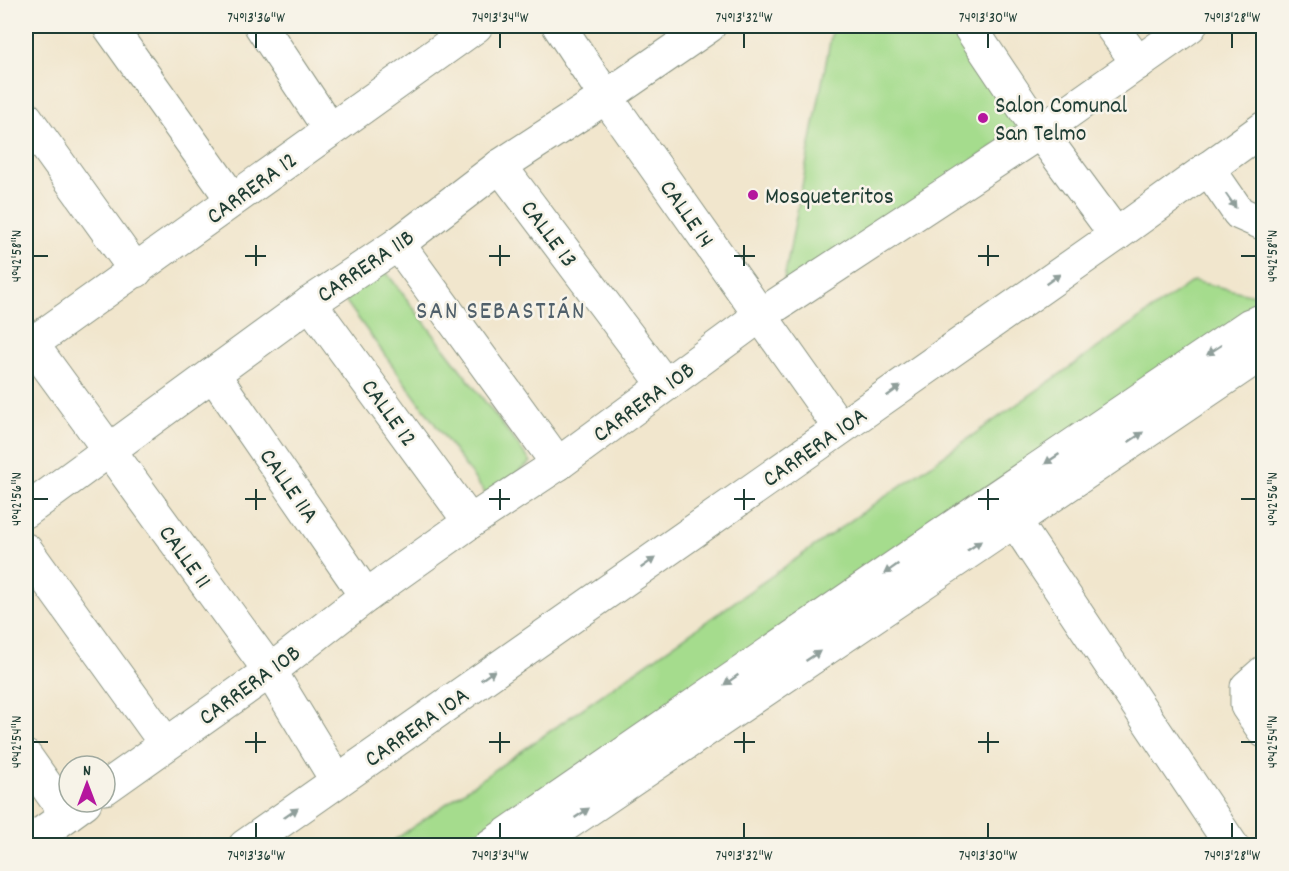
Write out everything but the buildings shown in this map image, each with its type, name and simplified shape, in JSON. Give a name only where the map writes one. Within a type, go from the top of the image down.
[{"type":"street","points":[[109,26],[232,199]]},
{"type":"street","points":[[261,26],[330,130]]},
{"type":"street","name":"CARRERA 12","points":[[28,343],[136,271],[232,199],[476,26]]},
{"type":"street","name":"CALLE 14","points":[[559,26],[606,97],[840,428]]},
{"type":"street","name":"CARRERA 11B","points":[[26,511],[310,303],[398,244],[500,166],[709,26]]},
{"type":"street","points":[[969,26],[1040,132],[1116,235]]},
{"type":"street","points":[[1111,26],[1138,63]]},
{"type":"street","name":"CARRERA 10B","points":[[117,779],[270,671],[366,596],[470,522],[558,464],[760,315],[1040,132],[1190,26]]},
{"type":"street","points":[[26,118],[136,271]]},
{"type":"street","name":"CARRERA 10A","points":[[245,846],[1116,235],[1263,128]]},
{"type":"street","name":"CALLE 13","points":[[500,166],[665,385]]},
{"type":"street","points":[[1208,168],[1239,213],[1263,224]]},
{"type":"street","points":[[398,244],[558,464]]},
{"type":"street","name":"CALLE 12","points":[[310,303],[470,522]]},
{"type":"street","points":[[534,846],[1006,508],[1250,325],[1263,320]]},
{"type":"street","name":"CALLE 11","points":[[28,343],[110,451],[270,671],[337,781]]},
{"type":"street","points":[[490,846],[1006,508],[1263,352]]},
{"type":"street","name":"CALLE 11A","points":[[213,374],[366,596]]},
{"type":"street","points":[[1006,508],[1232,846]]},
{"type":"street","points":[[26,550],[166,744]]},
{"type":"street","points":[[1255,679],[1247,706],[1263,730]]},
{"type":"street","points":[[26,757],[57,789]]},
{"type":"street","points":[[26,845],[69,814]]},
{"type":"green space","points":[[833,26],[951,26],[1023,126],[781,295]]},
{"type":"green space","points":[[383,268],[531,462],[487,496],[342,296]]},
{"type":"green space","points":[[1193,281],[1263,297],[1263,303],[854,577],[470,845],[386,846]]},
{"type":"place","name":"Salon Comunal San Telmo","points":[[983,118]]},
{"type":"place","name":"Mosqueteritos","points":[[753,195]]},
{"type":"district","name":"SAN SEBASTIÁN","points":[[501,309]]}]
